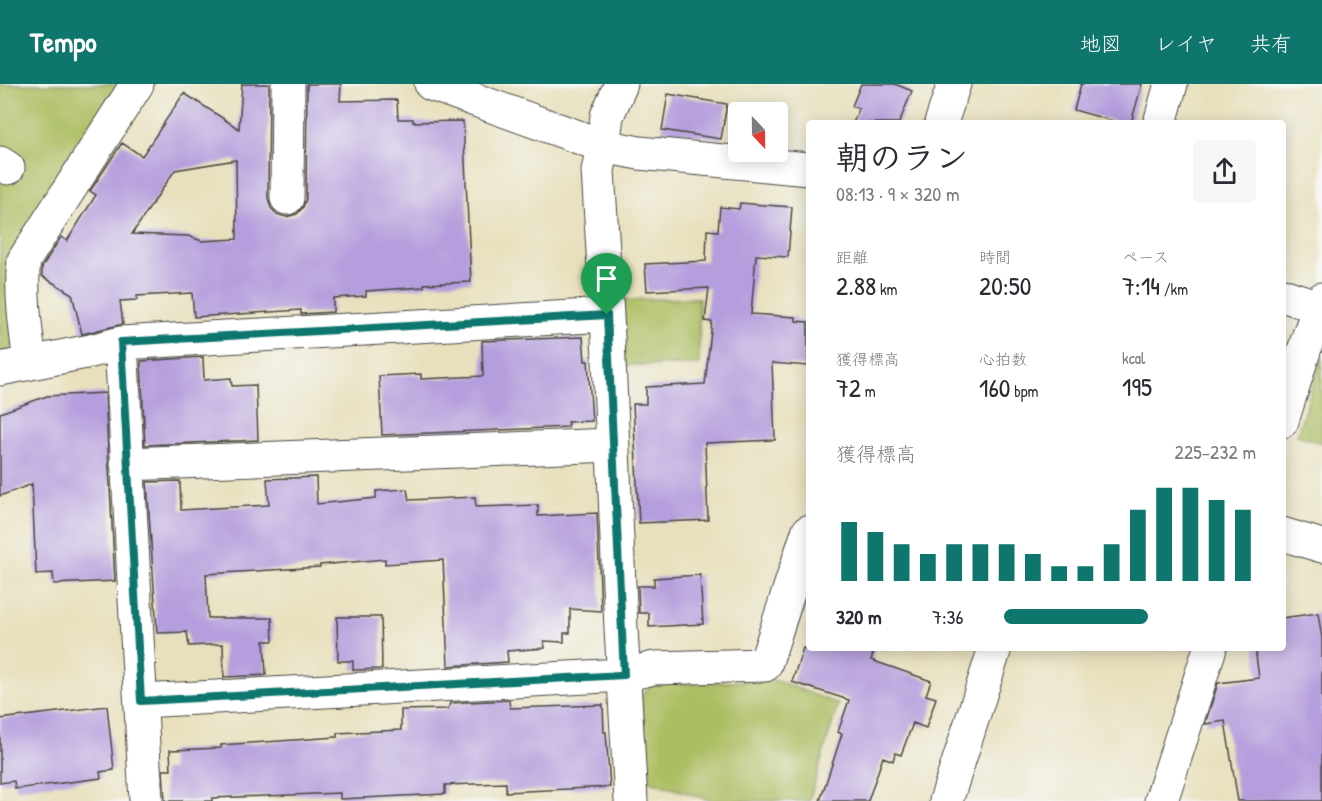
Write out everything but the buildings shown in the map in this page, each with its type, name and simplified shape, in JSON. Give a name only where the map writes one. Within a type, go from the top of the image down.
[{"type":"street","points":[[137,84],[24,260],[22,272],[25,322],[15,366],[91,351],[121,342],[607,315]]},
{"type":"street","points":[[287,198],[288,84]]},
{"type":"street","points":[[431,84],[603,146],[639,153],[806,169]]},
{"type":"street","points":[[621,84],[607,116],[598,171],[631,801]]},
{"type":"street","points":[[942,120],[954,84]]},
{"type":"street","points":[[1161,120],[1171,84]]},
{"type":"street","points":[[1286,296],[1321,305],[1286,408]]},
{"type":"street","points":[[121,342],[146,801]]},
{"type":"street","points":[[127,464],[613,445]]},
{"type":"street","points":[[1286,535],[1322,546]]},
{"type":"street","points":[[141,701],[624,675],[654,668],[765,665],[806,538]]},
{"type":"street","points":[[946,801],[994,651]]},
{"type":"street","points":[[1161,801],[1209,651]]},
{"type":"green space","points":[[0,84],[125,84],[15,257],[17,339],[8,351],[0,353]]},
{"type":"green space","points":[[699,298],[699,365],[624,365],[623,300]]},
{"type":"green space","points":[[1322,356],[1322,443],[1297,435]]},
{"type":"green space","points":[[775,680],[838,704],[809,801],[713,801],[646,780],[641,696],[652,685]]},
{"type":"route","points":[[607,315],[624,675],[141,701],[121,342],[607,315]]}]
